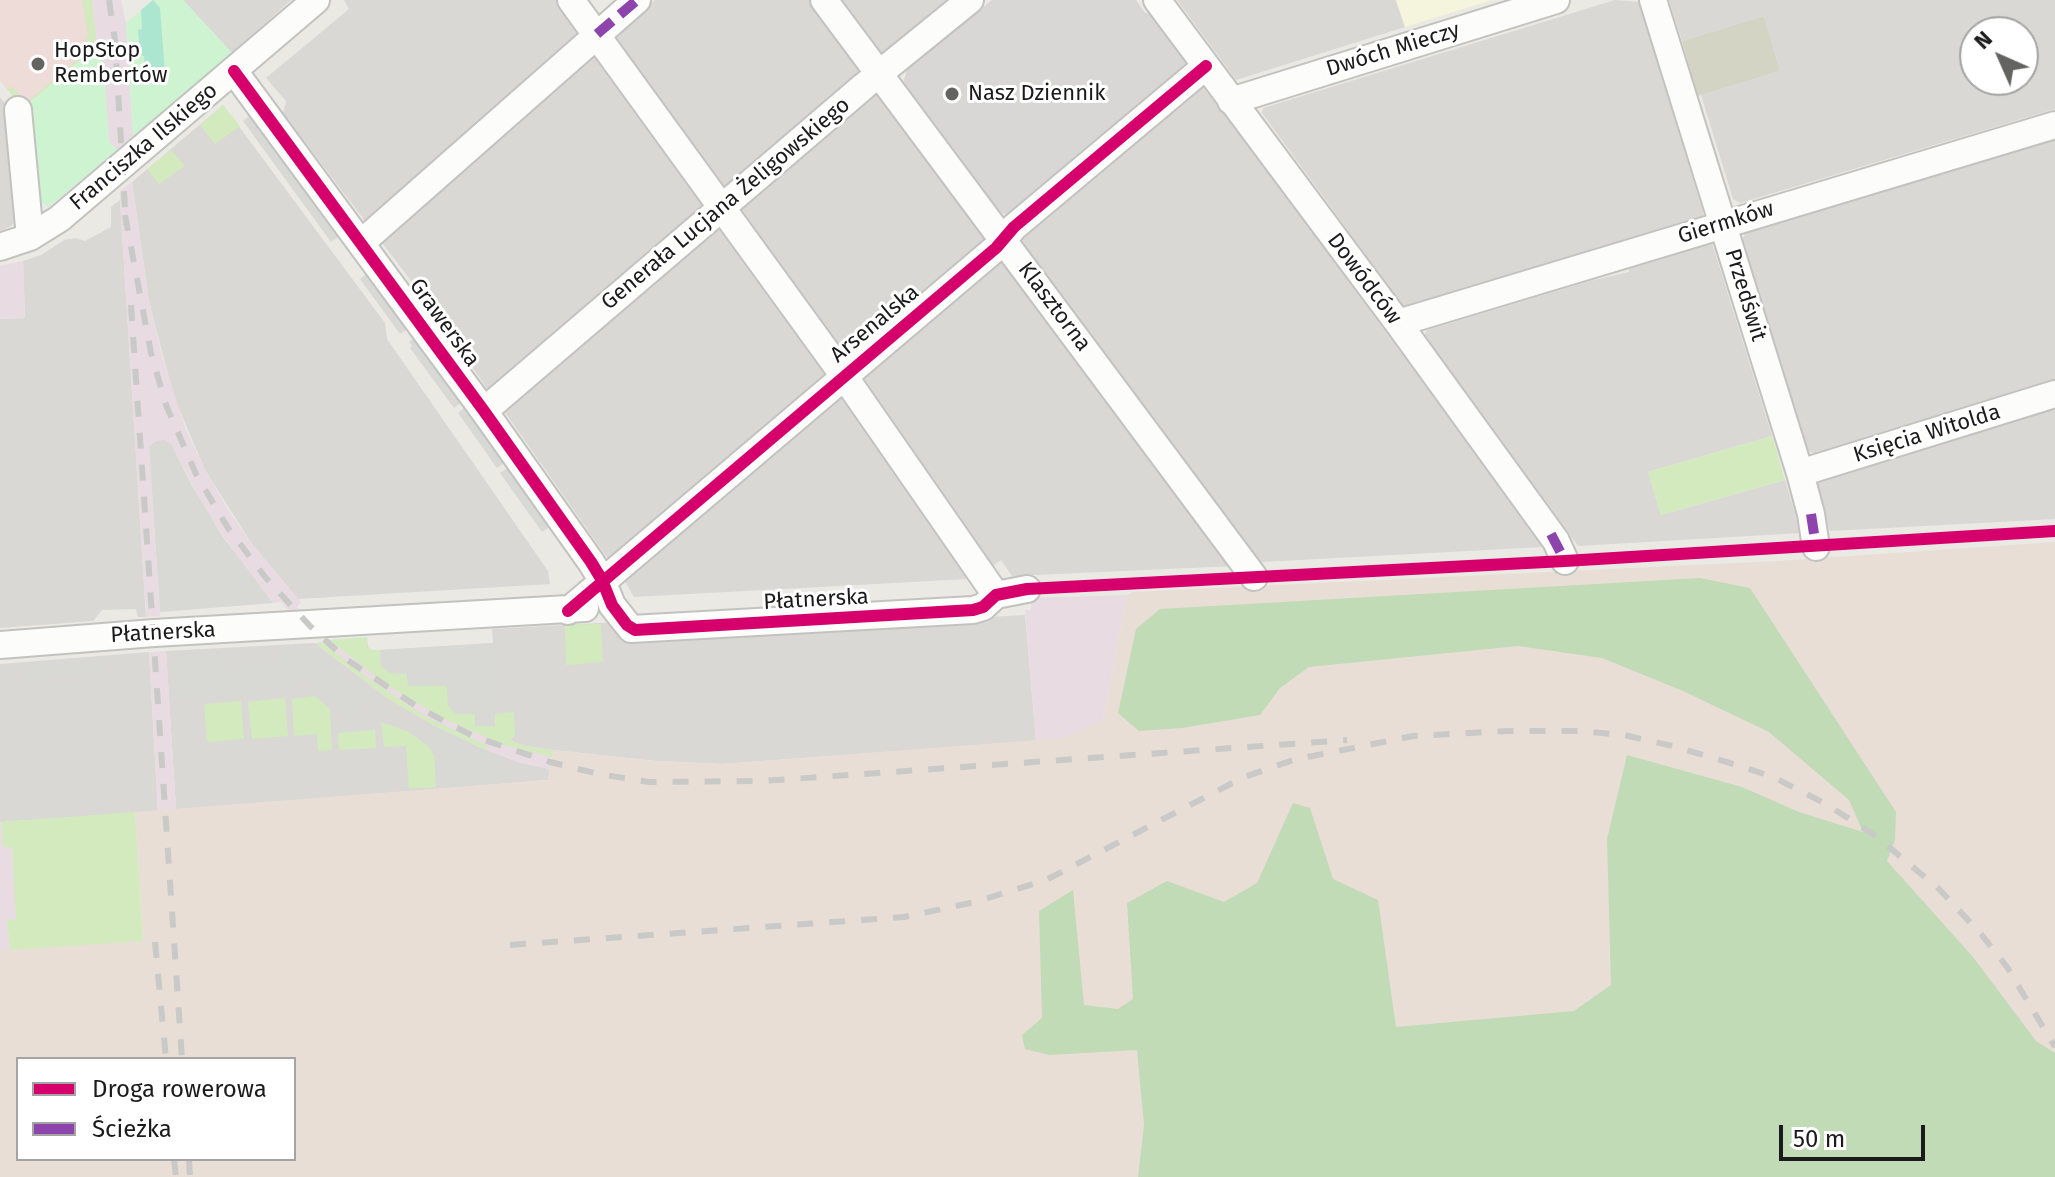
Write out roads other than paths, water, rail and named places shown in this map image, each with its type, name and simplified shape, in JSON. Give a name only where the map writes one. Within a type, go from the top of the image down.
[{"type":"street","name":"Franciszka Ilskiego","points":[[0,247],[30,237],[70,210],[316,0]]},
{"type":"street","points":[[571,0],[844,376],[996,595]]},
{"type":"street","points":[[361,243],[637,0]]},
{"type":"street","name":"Klasztorna","points":[[824,0],[1249,571]]},
{"type":"street","name":"Generała Lucjana Żeligowskiego","points":[[484,411],[970,0]]},
{"type":"street","name":"Dowódców","points":[[1157,0],[1398,323],[1551,534],[1565,561]]},
{"type":"street","name":"Dwóch Mieczy","points":[[1231,101],[1556,0]]},
{"type":"street","name":"Przedświt","points":[[1653,0],[1800,473],[1816,547]]},
{"type":"street","name":"Arsenalska","points":[[568,611],[1206,66]]},
{"type":"street","name":"Grawerska","points":[[234,71],[484,411],[602,580],[612,605]]},
{"type":"street","points":[[18,110],[30,237]]},
{"type":"street","name":"Giermków","points":[[1398,323],[2055,125]]},
{"type":"street","name":"Księcia Witolda","points":[[1800,473],[2055,394]]},
{"type":"street","name":"Płatnerska","points":[[0,645],[154,633],[568,611],[612,605],[627,625],[635,630],[973,610],[983,607],[996,595],[1027,589]]},
{"type":"railway","points":[[109,0],[115,41],[126,225]]},
{"type":"railway","points":[[125,215],[151,353],[166,405],[196,474],[228,528],[266,578],[309,625],[346,659],[419,708],[475,737],[550,762],[649,782],[763,781],[1347,740]]},
{"type":"railway","points":[[131,305],[182,1057]]},
{"type":"railway","points":[[510,945],[904,917],[975,902],[1046,880],[1244,777],[1293,760],[1413,736],[1579,731],[1624,735],[1673,746],[1773,777],[1826,804],[1876,836],[1939,889],[1981,934],[2007,967],[2055,1047]]},
{"type":"railway","points":[[155,942],[166,1057]]},
{"type":"railway","points":[[174,1161],[176,1177]]},
{"type":"railway","points":[[189,1161],[190,1177]]},
{"type":"place","name":"HopStop Rembertów","points":[[38,64]]},
{"type":"place","name":"Nasz Dziennik","points":[[952,94]]}]
